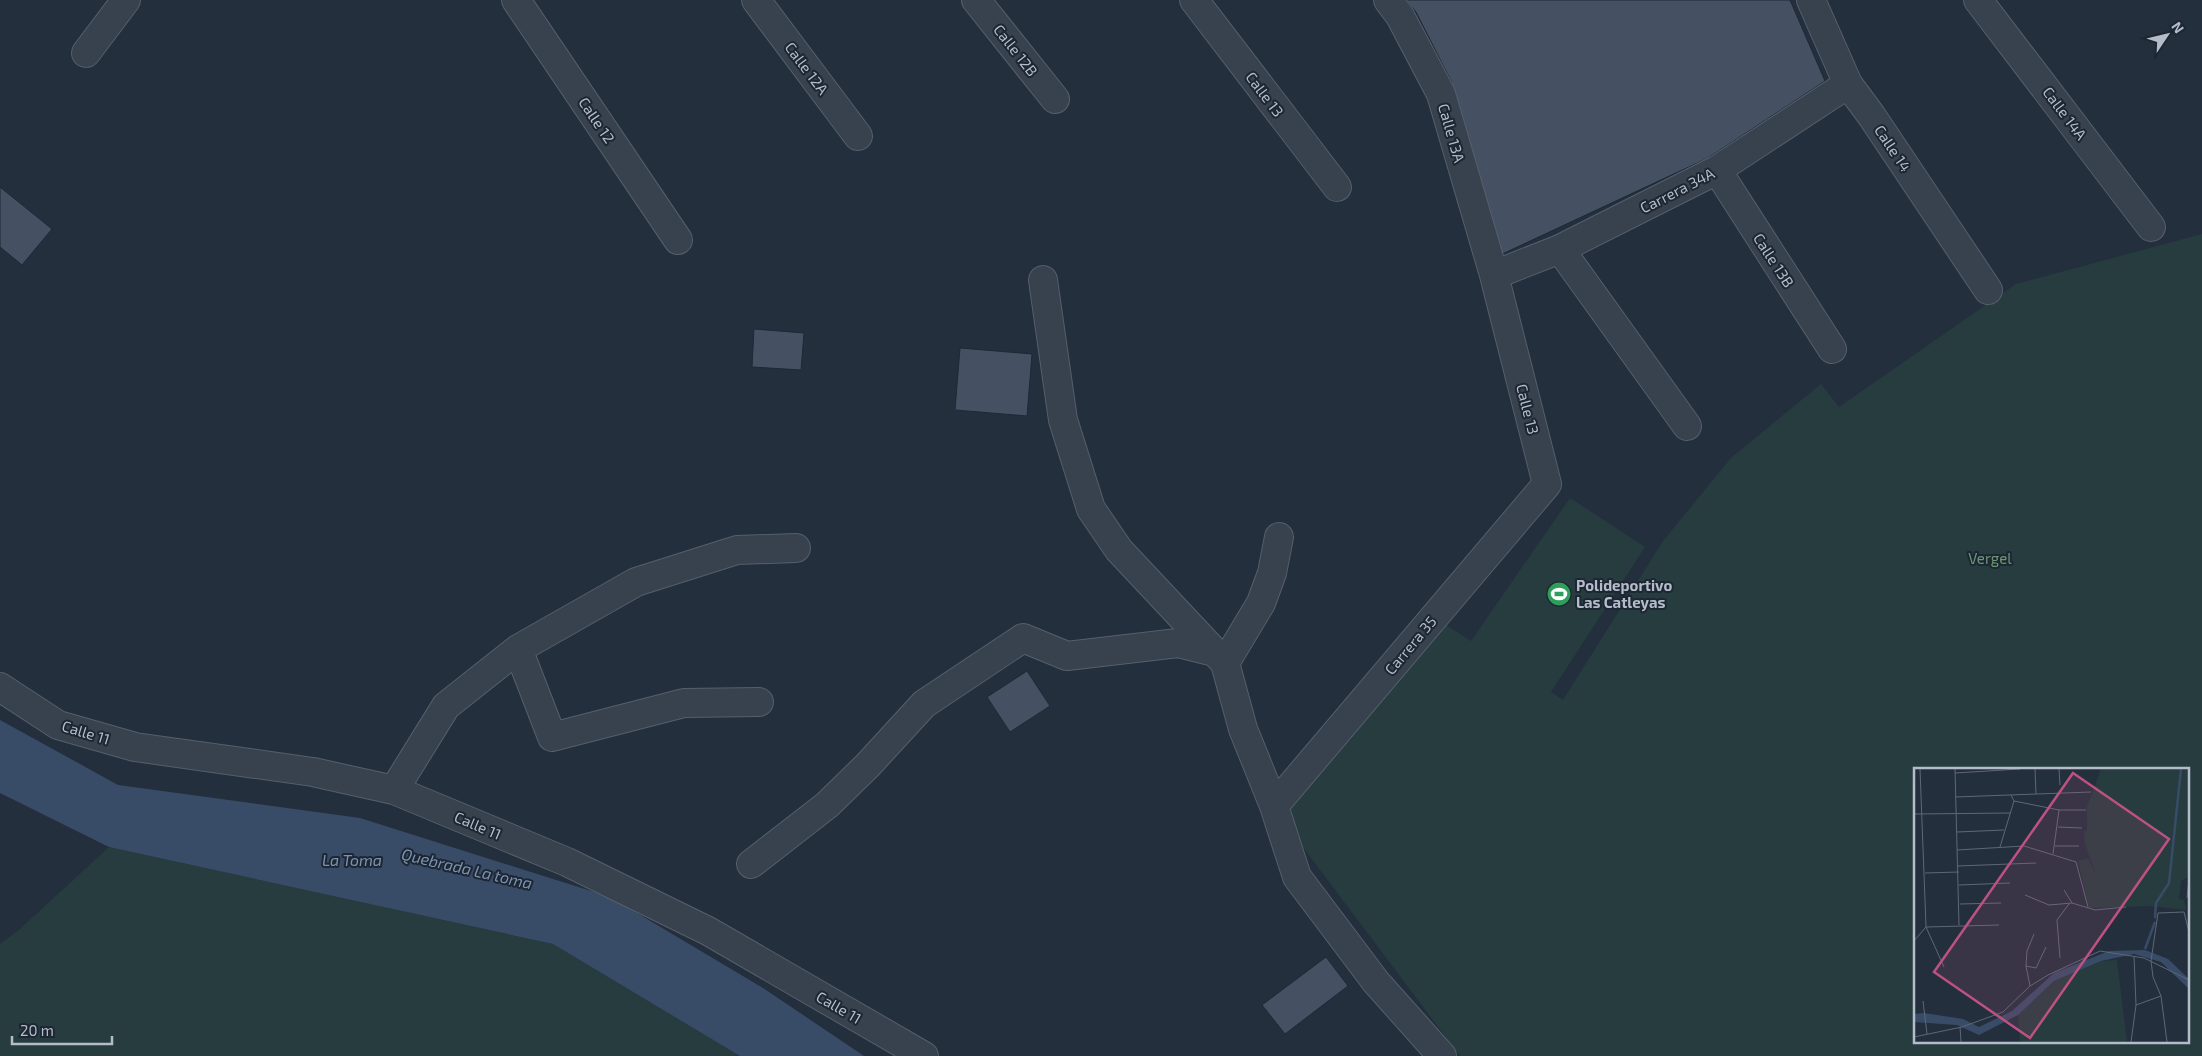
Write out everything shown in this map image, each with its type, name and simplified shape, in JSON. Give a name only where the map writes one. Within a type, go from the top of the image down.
[{"type":"street","points":[[86,53],[126,0]]},
{"type":"street","name":"Calle 12","points":[[516,0],[678,240]]},
{"type":"street","name":"Calle 12A","points":[[756,0],[858,136]]},
{"type":"street","name":"Calle 12B","points":[[976,0],[1055,100]]},
{"type":"street","name":"Calle 13","points":[[1194,0],[1337,187]]},
{"type":"street","name":"Calle 13A","points":[[1388,0],[1400,16],[1441,94],[1494,275]]},
{"type":"street","name":"Calle 14","points":[[1811,0],[1848,84],[1871,115],[1988,290]]},
{"type":"street","name":"Calle 14A","points":[[1978,0],[2151,227]]},
{"type":"street","name":"Carrera 34A","points":[[1494,275],[1560,249],[1717,170],[1848,84]]},
{"type":"street","name":"Calle 13B","points":[[1717,170],[1832,349]]},
{"type":"street","points":[[1560,249],[1687,426]]},
{"type":"street","name":"Calle 13","points":[[1494,275],[1547,484]]},
{"type":"street","points":[[1043,280],[1063,420],[1091,509],[1118,550],[1219,657],[1243,729],[1274,806],[1297,877],[1376,982],[1442,1056]]},
{"type":"street","name":"Carrera 35","points":[[1274,806],[1547,484]]},
{"type":"street","points":[[1219,657],[1261,603],[1272,573],[1279,536]]},
{"type":"street","points":[[394,790],[446,706],[518,649],[636,582],[737,550],[796,548]]},
{"type":"street","points":[[752,864],[827,805],[868,765],[924,704],[1023,638],[1067,656],[1178,643],[1219,657]]},
{"type":"street","points":[[518,649],[552,737],[684,703],[759,702]]},
{"type":"street","name":"Calle 11","points":[[0,687],[58,725],[135,747],[313,772],[394,790],[568,862],[708,931],[924,1056]]},
{"type":"green space","name":"Vergel","points":[[2202,234],[2202,1056],[1460,1056],[1281,818],[1293,807],[1443,623],[1471,641],[1570,498],[1645,547],[1551,692],[1563,700],[1663,541],[1731,458],[1821,384],[1839,407],[2016,284]]},
{"type":"green space","points":[[109,847],[553,944],[740,1056],[0,1056],[0,944],[20,929]]},
{"type":"water","name":"La Toma","points":[[0,720],[118,785],[360,818],[610,897],[763,988],[864,1056],[740,1056],[553,944],[109,847],[0,793]]},
{"type":"building","points":[[1406,0],[1790,0],[1825,81],[1708,158],[1498,256],[1451,81],[1416,12]]},
{"type":"building","points":[[0,187],[52,229],[22,265],[0,247]]},
{"type":"building","points":[[754,329],[804,333],[801,370],[752,367]]},
{"type":"building","points":[[960,348],[1032,354],[1027,416],[955,410]]},
{"type":"building","points":[[1027,671],[1050,706],[1010,732],[987,697]]},
{"type":"building","points":[[1326,957],[1348,986],[1285,1034],[1262,1005]]},
{"type":"place","name":"Polideportivo Las Catleyas","points":[[1559,594]]},
{"type":"water label","name":"Quebrada La toma","points":[[467,868]]}]
